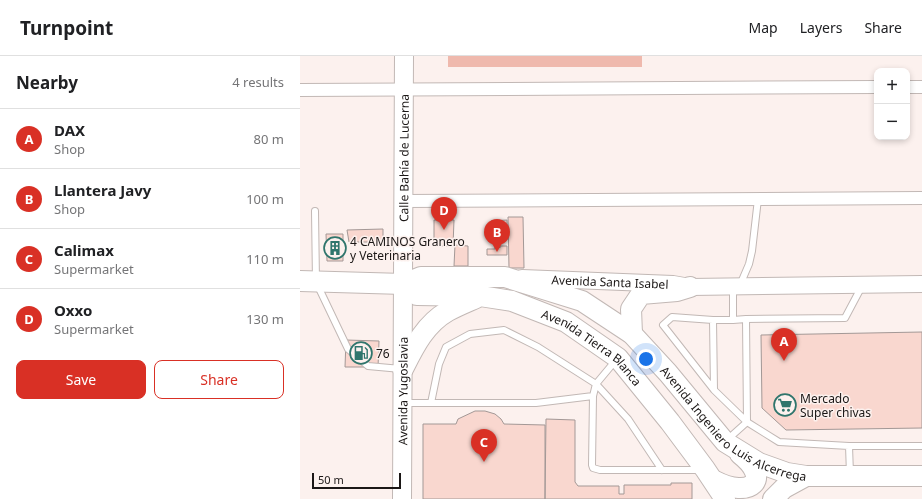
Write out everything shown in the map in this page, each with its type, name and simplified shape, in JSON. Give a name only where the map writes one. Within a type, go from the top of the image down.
[{"type":"main road","name":"Calle Bahía de Lucerna","points":[[404,56],[404,284]]},
{"type":"main road","name":"Avenida Santa Isabel","points":[[308,281],[404,284],[421,277],[505,277]]},
{"type":"main road","name":"Avenida Ingeniero Luis Alcerrega","points":[[505,277],[582,301],[632,334],[668,373],[725,442],[760,462],[787,473],[806,476],[922,476]]},
{"type":"main road","name":"Avenida Tierra Blanca","points":[[404,284],[417,294],[480,296],[512,301],[566,322],[618,358],[670,422],[708,473],[725,499]]},
{"type":"main road","name":"Avenida Yugoslavia","points":[[402,499],[404,284]]},
{"type":"main road","points":[[632,334],[630,309],[641,294],[677,291],[690,287]]},
{"type":"main road","points":[[403,369],[416,344],[431,324],[447,311],[480,296]]},
{"type":"main road","points":[[618,358],[624,354],[630,353],[668,373]]},
{"type":"main road","points":[[708,473],[723,489],[731,492],[747,494],[754,488],[756,481],[752,466],[746,459],[725,442]]},
{"type":"main road","points":[[773,499],[784,488],[806,476]]},
{"type":"street","points":[[300,90],[874,87]]},
{"type":"street","points":[[910,87],[922,87]]},
{"type":"street","points":[[404,202],[922,198]]},
{"type":"street","name":"Avenida Santa Isabel","points":[[505,277],[673,284],[690,287],[922,284]]},
{"type":"lane","points":[[733,320],[736,286],[749,264],[752,251],[758,199]]},
{"type":"lane","points":[[315,211],[308,281],[348,349],[368,366],[403,369]]},
{"type":"lane","points":[[863,284],[845,318],[713,320],[672,317],[663,324],[714,390],[747,422],[779,442],[849,446],[922,446]]},
{"type":"lane","points":[[725,442],[747,422],[746,319]]},
{"type":"lane","points":[[713,320],[714,390]]},
{"type":"lane","points":[[431,403],[439,364],[446,347],[470,334],[504,330],[538,347],[596,384],[628,419],[662,470]]},
{"type":"lane","points":[[618,358],[596,384],[593,396],[593,468],[600,470],[646,469],[708,473]]},
{"type":"lane","points":[[403,403],[536,403],[593,396]]},
{"type":"lane","points":[[849,446],[850,476]]},
{"type":"shaded area","points":[[448,56],[642,56],[642,67],[448,67]]},
{"type":"building","points":[[508,217],[523,217],[524,268],[509,268]]},
{"type":"building","points":[[434,220],[454,220],[453,246],[434,246]]},
{"type":"building","points":[[507,220],[507,240],[492,240],[491,221]]},
{"type":"building","points":[[383,229],[383,242],[349,242],[347,230]]},
{"type":"building","name":"4 CAMINOS Granero y Veterinaria","points":[[326,234],[343,234],[343,261],[327,261]]},
{"type":"building","points":[[455,245],[468,246],[468,266],[454,266]]},
{"type":"building","points":[[500,246],[507,246],[507,255],[487,255],[487,249],[495,249],[495,247],[500,248]]},
{"type":"building","points":[[922,332],[922,428],[786,430],[762,408],[761,335]]},
{"type":"building","points":[[346,340],[379,341],[378,367],[345,367]]},
{"type":"building","points":[[475,411],[485,411],[495,414],[504,424],[545,425],[545,499],[423,499],[423,424],[456,424],[458,419]]},
{"type":"building","points":[[546,419],[575,420],[575,482],[578,486],[619,486],[619,494],[624,494],[624,485],[671,485],[671,483],[692,483],[692,499],[545,499]]},
{"type":"place","name":"Oxxo","points":[[444,230]]},
{"type":"place","name":"4 CAMINOS Granero y Veterinaria","points":[[335,248]]},
{"type":"place","name":"Llantera Javy","points":[[497,252]]},
{"type":"place","name":"76","points":[[361,353]]},
{"type":"place","name":"DAX","points":[[784,361]]},
{"type":"place","name":"Mercado Super chivas","points":[[785,405]]},
{"type":"place","name":"Calimax","points":[[484,462]]}]
